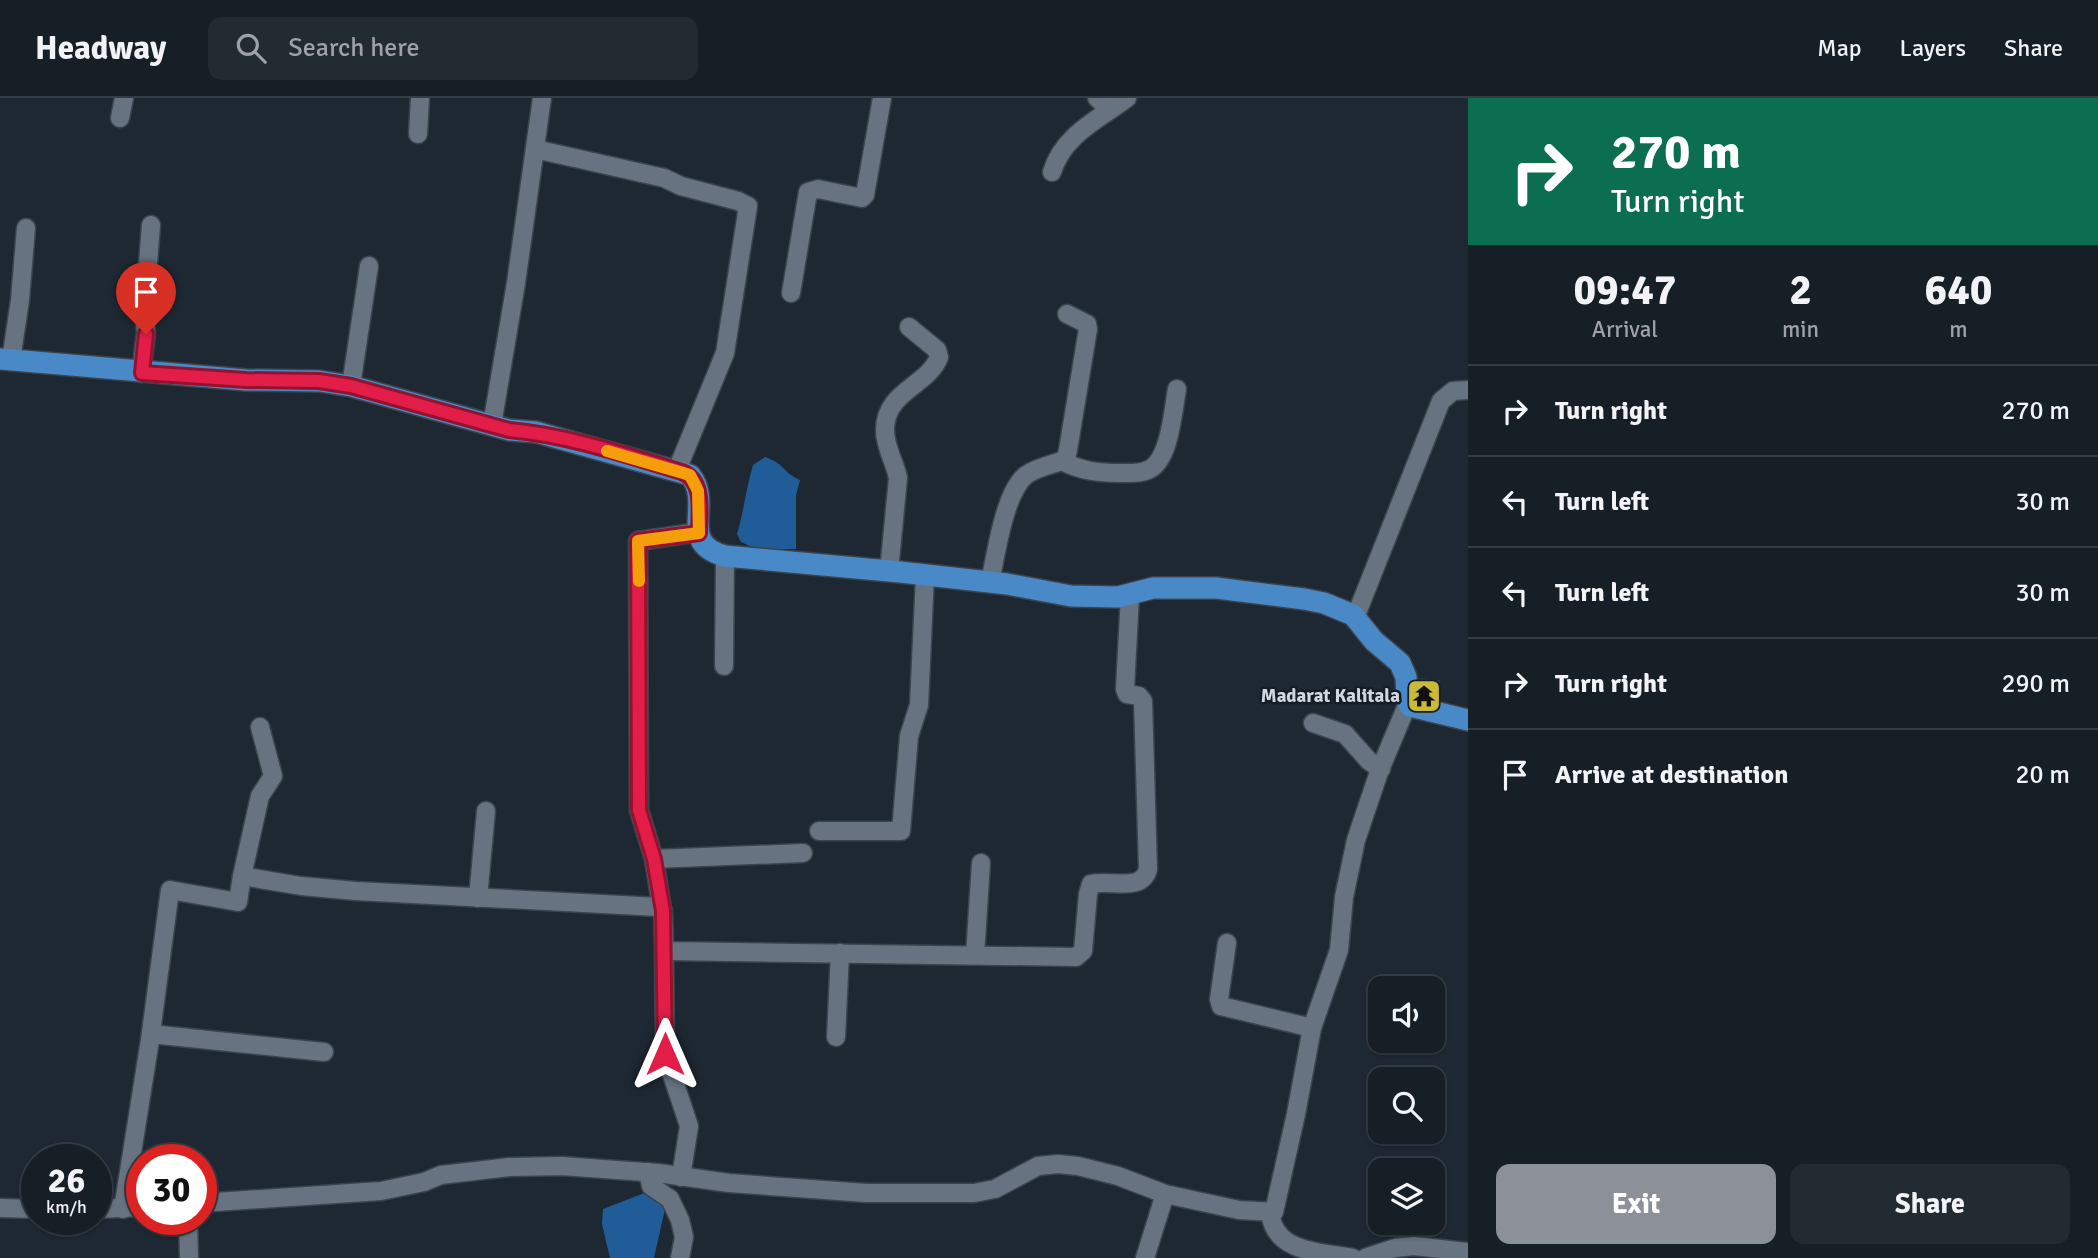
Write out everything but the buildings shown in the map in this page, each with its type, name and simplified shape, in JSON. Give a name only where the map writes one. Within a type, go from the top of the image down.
[{"type":"main road","points":[[6,360],[142,373],[246,380],[319,381],[351,386],[509,430],[536,432],[677,470],[690,475],[698,491],[699,533],[702,543],[706,550],[725,556],[990,582],[1096,598],[1130,595],[1153,588],[1216,588],[1324,603],[1355,618],[1374,641],[1400,663],[1406,677],[1410,706],[1468,720]]},
{"type":"street","points":[[120,118],[124,98]]},
{"type":"street","points":[[418,135],[420,98]]},
{"type":"street","points":[[492,425],[542,98]]},
{"type":"street","points":[[790,293],[808,192],[818,189],[862,198],[882,98]]},
{"type":"street","points":[[1052,172],[1058,156],[1103,104],[1127,98]]},
{"type":"street","points":[[535,149],[664,178],[681,186],[748,206],[726,353],[677,470]]},
{"type":"street","points":[[142,373],[151,225]]},
{"type":"street","points":[[6,360],[20,300],[26,228]]},
{"type":"street","points":[[351,386],[369,266]]},
{"type":"street","points":[[990,582],[1006,515],[1018,484],[1027,475],[1066,457],[1088,332],[1087,324],[1067,314]]},
{"type":"street","points":[[889,571],[898,478],[886,443],[887,418],[899,396],[931,369],[939,357],[937,350],[909,327]]},
{"type":"street","points":[[1062,461],[1086,471],[1103,473],[1150,470],[1166,447],[1177,389]]},
{"type":"street","points":[[1355,618],[1441,401],[1453,391],[1468,390]]},
{"type":"street","points":[[681,1177],[689,1126],[665,1054],[662,909],[654,859],[639,810],[638,541],[699,533]]},
{"type":"street","points":[[724,666],[725,556]]},
{"type":"street","points":[[819,831],[901,831],[909,736],[919,705],[925,575]]},
{"type":"street","points":[[664,950],[1081,955],[1091,884],[1138,883],[1146,878],[1149,861],[1144,706],[1141,697],[1127,694],[1125,689],[1130,595]]},
{"type":"street","points":[[217,1202],[382,1191],[424,1182],[441,1174],[510,1167],[562,1166],[648,1172],[729,1183],[866,1193],[974,1192],[995,1189],[1038,1166],[1058,1164],[1118,1176],[1165,1194],[1239,1210],[1270,1213],[1275,1209],[1278,1198],[1312,1028],[1339,950],[1344,897],[1356,839],[1408,703]]},
{"type":"street","points":[[1313,723],[1345,734],[1369,761],[1381,769]]},
{"type":"street","points":[[122,1209],[151,1034],[170,890],[238,902],[256,809],[260,796],[273,776],[260,727]]},
{"type":"street","points":[[478,898],[486,811]]},
{"type":"street","points":[[654,859],[803,853]]},
{"type":"street","points":[[975,955],[981,863]]},
{"type":"street","points":[[242,876],[355,891],[662,909]]},
{"type":"street","points":[[1227,943],[1219,999],[1221,1006],[1312,1028]]},
{"type":"street","points":[[836,1037],[840,953]]},
{"type":"street","points":[[151,1034],[324,1052]]},
{"type":"street","points":[[648,1172],[651,1186],[670,1199],[680,1220],[684,1237],[680,1258]]},
{"type":"street","points":[[1145,1258],[1165,1194]]},
{"type":"street","points":[[0,1208],[21,1209]]},
{"type":"street","points":[[112,1209],[126,1209]]},
{"type":"street","points":[[1270,1213],[1275,1232],[1289,1243],[1308,1250],[1353,1258]]},
{"type":"street","points":[[188,1235],[189,1258]]},
{"type":"street","points":[[1365,1258],[1395,1248],[1414,1246],[1468,1252]]},
{"type":"water","points":[[765,457],[800,480],[796,495],[796,549],[756,549],[741,542],[737,534],[753,465]]},
{"type":"water","points":[[647,1192],[667,1200],[654,1258],[610,1258],[602,1224],[603,1209]]},
{"type":"slow traffic","points":[[607,451],[690,475],[695,480],[698,491],[699,533],[638,541],[639,581]]},
{"type":"place","name":"Madarat Kalitala","points":[[1424,696]]},
{"type":"route","points":[[146,334],[142,373],[246,380],[319,381],[351,386],[509,430],[536,432],[587,445],[682,472],[695,480],[699,504],[699,533],[638,541],[639,810],[660,884],[663,911],[665,1054]]}]
